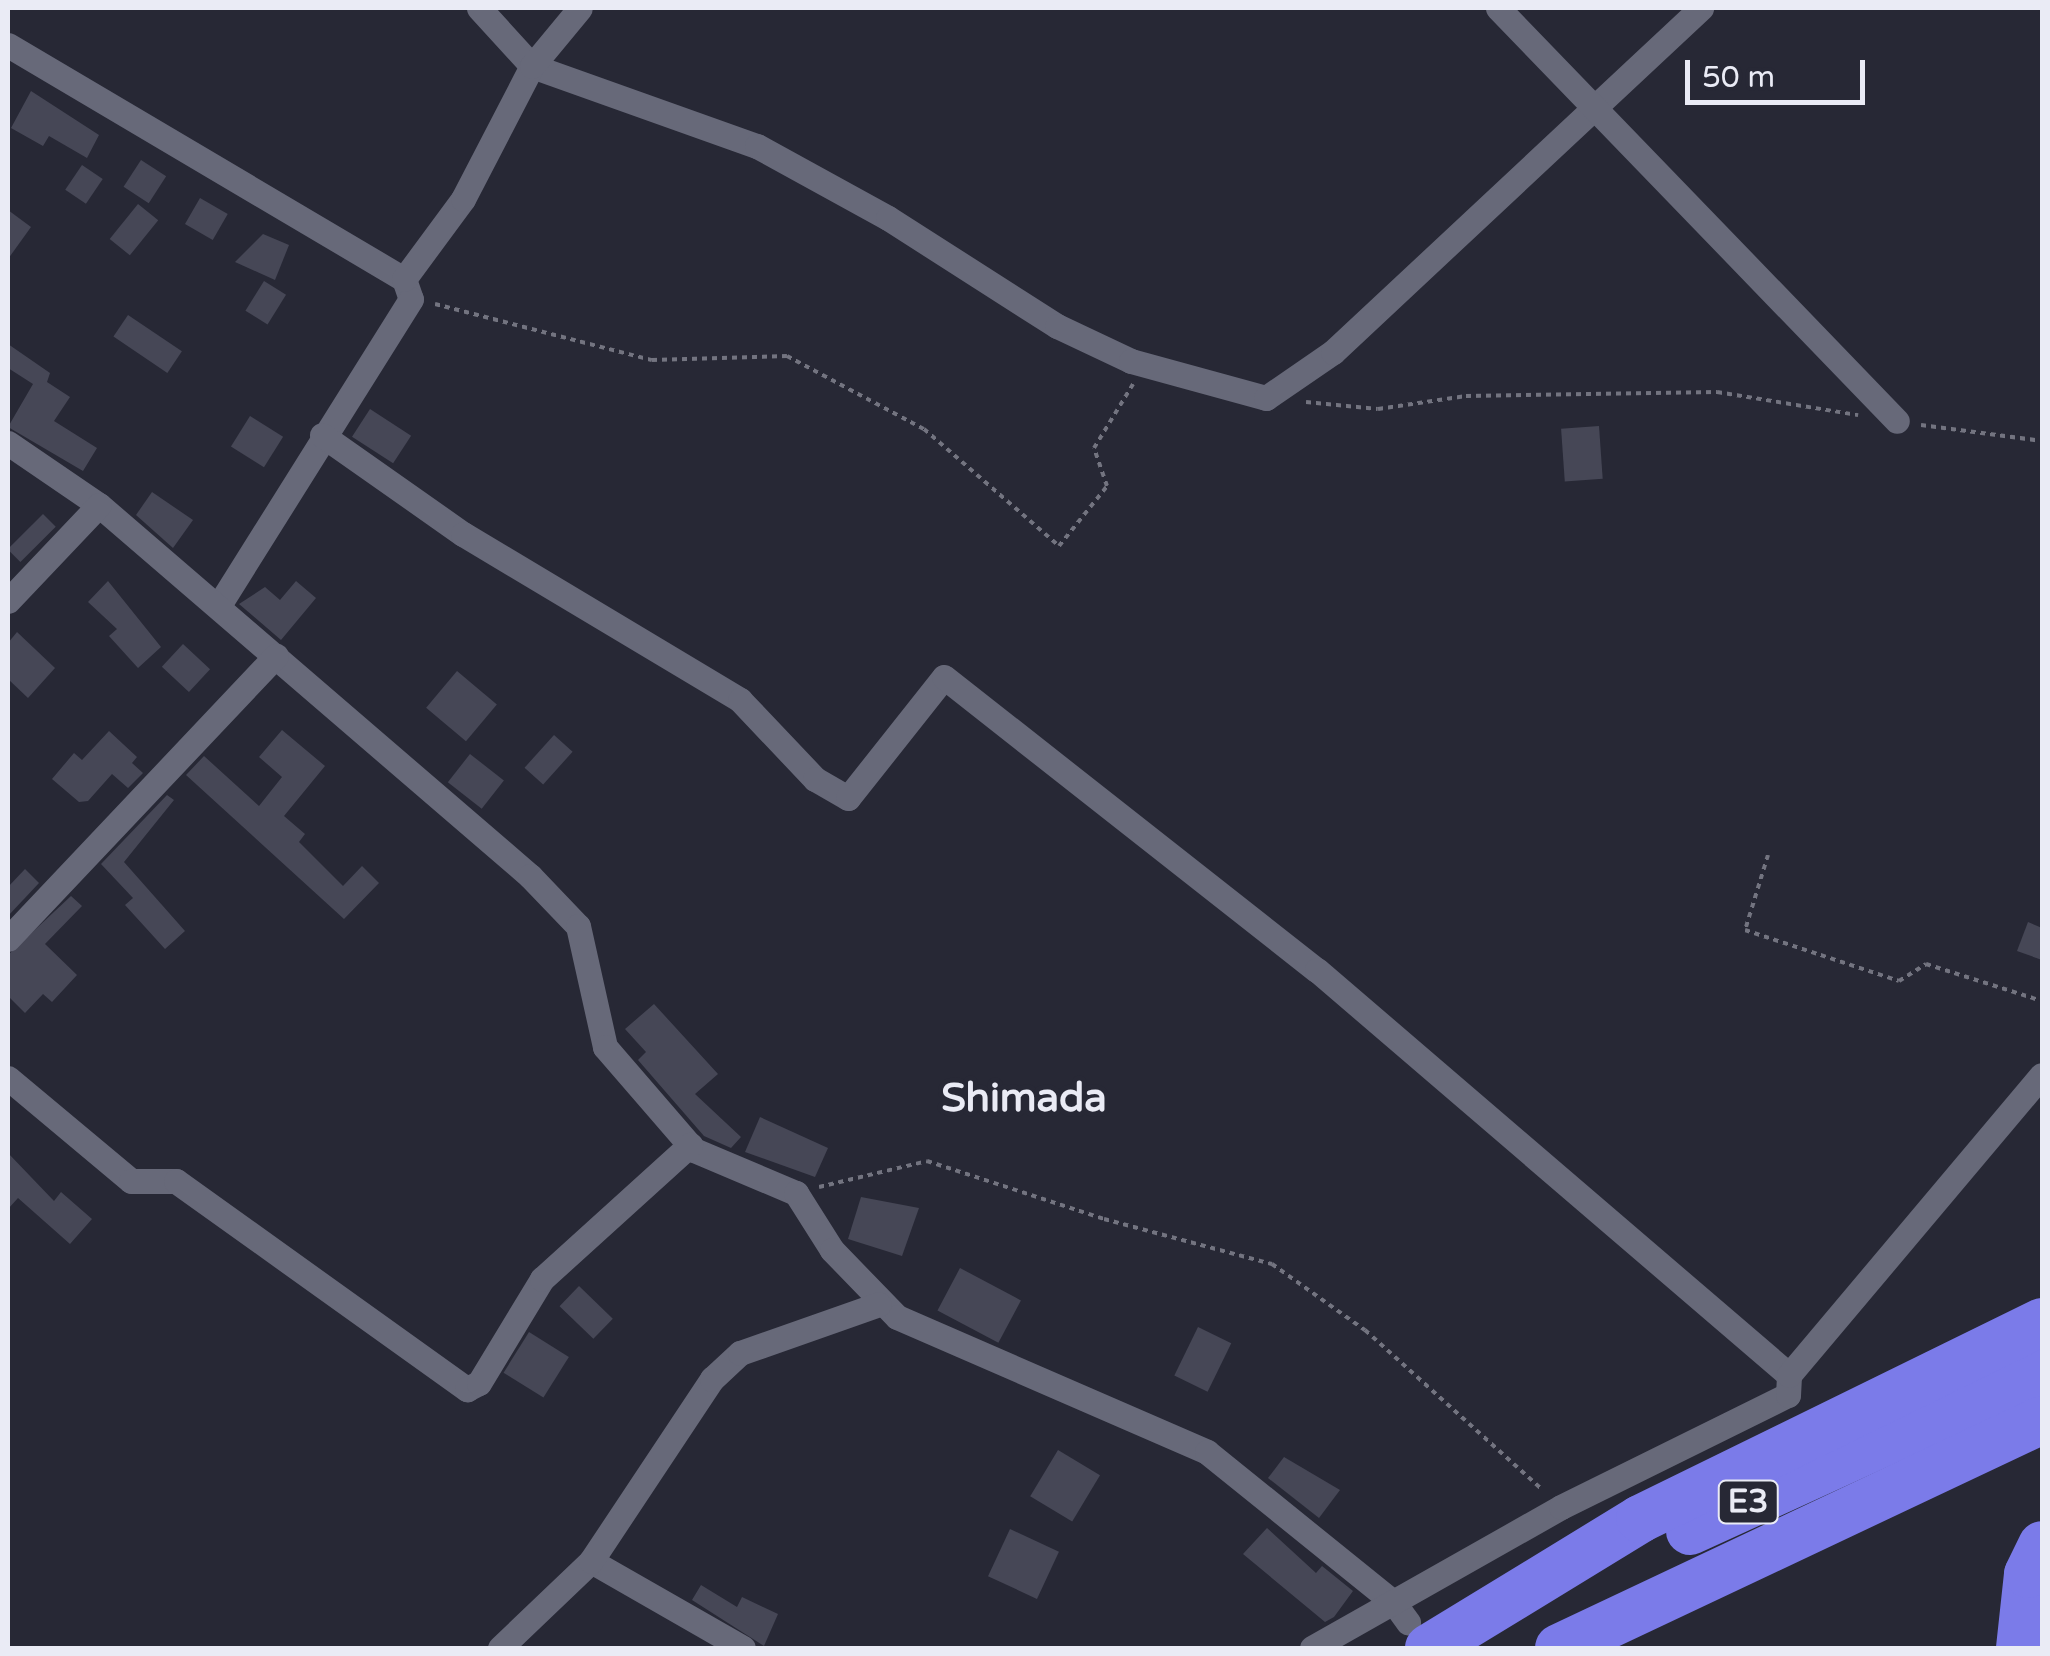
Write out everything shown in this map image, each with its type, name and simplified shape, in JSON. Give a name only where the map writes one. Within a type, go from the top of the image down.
[{"type":"highway","points":[[1410,1625],[1640,1519],[2042,1322]]},
{"type":"highway","name":"E3","points":[[1460,1648],[1735,1508],[2042,1370]]},
{"type":"highway","name":"E3","points":[[1559,1648],[2042,1420]]},
{"type":"highway","points":[[2020,1648],[2028,1574],[2042,1546]]},
{"type":"street","points":[[478,8],[532,66],[757,146],[888,218],[1057,326],[1146,363],[1266,398],[1334,352],[1589,106],[1700,8]]},
{"type":"street","points":[[218,607],[463,199],[532,66],[580,8]]},
{"type":"street","points":[[1498,8],[1897,421]]},
{"type":"street","points":[[8,45],[407,289]]},
{"type":"street","points":[[322,436],[463,534],[740,700],[815,779],[848,798],[944,677],[1317,970],[1789,1374]]},
{"type":"street","points":[[8,442],[99,505],[530,876],[578,926],[605,1047],[690,1146],[796,1193],[832,1250],[880,1304],[1206,1452],[1410,1625]]},
{"type":"street","points":[[8,600],[99,505]]},
{"type":"street","points":[[8,939],[276,656]]},
{"type":"street","points":[[1312,1648],[1410,1625],[1561,1507],[1788,1395],[1789,1374],[2042,1075]]},
{"type":"street","points":[[8,1078],[131,1180],[176,1181],[466,1389],[480,1383],[542,1279],[690,1146]]},
{"type":"street","points":[[500,1648],[592,1560],[712,1380],[740,1353],[880,1304]]},
{"type":"street","points":[[592,1560],[743,1648]]},
{"type":"path","points":[[407,289],[652,360],[787,356],[924,430],[1060,546],[1107,486],[1094,448],[1146,363]]},
{"type":"path","points":[[1266,398],[1378,410],[1466,396],[1717,392],[2042,441]]},
{"type":"path","points":[[1768,855],[1745,930],[1899,981],[1926,964],[2042,1000]]},
{"type":"path","points":[[796,1193],[927,1161],[1104,1219],[1272,1264],[1365,1330],[1561,1507]]},
{"type":"building","points":[[31,91],[99,135],[87,158],[49,136],[43,146],[11,128]]},
{"type":"building","points":[[141,160],[166,176],[149,203],[124,187]]},
{"type":"building","points":[[82,165],[103,179],[86,204],[65,190]]},
{"type":"building","points":[[200,198],[228,214],[213,240],[185,224]]},
{"type":"building","points":[[138,204],[158,220],[130,255],[110,239]]},
{"type":"building","points":[[8,210],[31,227],[8,259]]},
{"type":"building","points":[[263,234],[289,245],[275,280],[235,262]]},
{"type":"building","points":[[264,281],[286,295],[268,324],[245,311]]},
{"type":"building","points":[[128,315],[182,351],[167,373],[113,337]]},
{"type":"building","points":[[8,344],[50,373],[47,382],[70,397],[54,421],[97,448],[83,471],[8,427],[33,384],[8,368]]},
{"type":"building","points":[[370,409],[411,436],[393,463],[352,437]]},
{"type":"building","points":[[250,416],[283,437],[264,467],[231,447]]},
{"type":"building","points":[[1599,426],[1603,479],[1565,482],[1561,429]]},
{"type":"building","points":[[152,492],[193,520],[173,548],[136,515]]},
{"type":"building","points":[[43,514],[56,527],[20,562],[8,549]]},
{"type":"building","points":[[108,581],[161,647],[138,668],[109,636],[117,629],[88,602]]},
{"type":"building","points":[[296,581],[316,598],[281,640],[239,604],[265,587],[280,600]]},
{"type":"building","points":[[17,632],[55,668],[28,698],[8,679],[8,643]]},
{"type":"building","points":[[183,644],[210,669],[189,692],[162,667]]},
{"type":"building","points":[[457,671],[497,704],[466,741],[426,708]]},
{"type":"building","points":[[282,730],[325,766],[284,816],[305,834],[299,842],[343,886],[362,866],[379,883],[344,919],[186,775],[204,756],[259,806],[282,777],[259,757]]},
{"type":"building","points":[[109,731],[137,757],[132,763],[143,773],[128,788],[112,774],[88,801],[79,802],[52,779],[74,753],[82,760]]},
{"type":"building","points":[[554,735],[573,752],[543,784],[525,768]]},
{"type":"building","points":[[470,754],[504,780],[482,809],[448,782]]},
{"type":"building","points":[[167,795],[174,800],[124,862],[185,931],[165,949],[125,905],[133,898],[101,864]]},
{"type":"building","points":[[25,869],[39,883],[8,916],[8,887]]},
{"type":"building","points":[[71,896],[82,906],[45,944],[77,975],[52,1002],[43,994],[25,1013],[8,996],[8,955]]},
{"type":"building","points":[[2028,922],[2042,928],[2042,960],[2017,951]]},
{"type":"building","points":[[654,1004],[718,1074],[695,1094],[741,1137],[731,1148],[704,1136],[638,1060],[646,1052],[625,1029]]},
{"type":"building","points":[[760,1117],[828,1148],[815,1177],[745,1152]]},
{"type":"building","points":[[8,1153],[54,1201],[61,1192],[92,1219],[70,1244],[18,1198],[8,1209]]},
{"type":"building","points":[[861,1197],[919,1208],[902,1256],[848,1239]]},
{"type":"building","points":[[960,1268],[1021,1300],[998,1343],[937,1310]]},
{"type":"building","points":[[579,1286],[613,1319],[593,1339],[560,1306]]},
{"type":"building","points":[[1198,1327],[1231,1343],[1208,1392],[1174,1376]]},
{"type":"building","points":[[529,1332],[569,1357],[543,1398],[504,1373]]},
{"type":"building","points":[[1058,1450],[1100,1475],[1072,1522],[1030,1496]]},
{"type":"building","points":[[1284,1457],[1340,1490],[1319,1518],[1268,1478]]},
{"type":"building","points":[[1267,1528],[1316,1573],[1322,1566],[1353,1591],[1334,1617],[1325,1622],[1243,1554]]},
{"type":"building","points":[[1010,1529],[1059,1552],[1037,1599],[988,1576]]},
{"type":"building","points":[[701,1585],[737,1607],[742,1597],[778,1614],[764,1646],[692,1600]]},
{"type":"district","name":"Shimada","points":[[1024,1098]]}]
